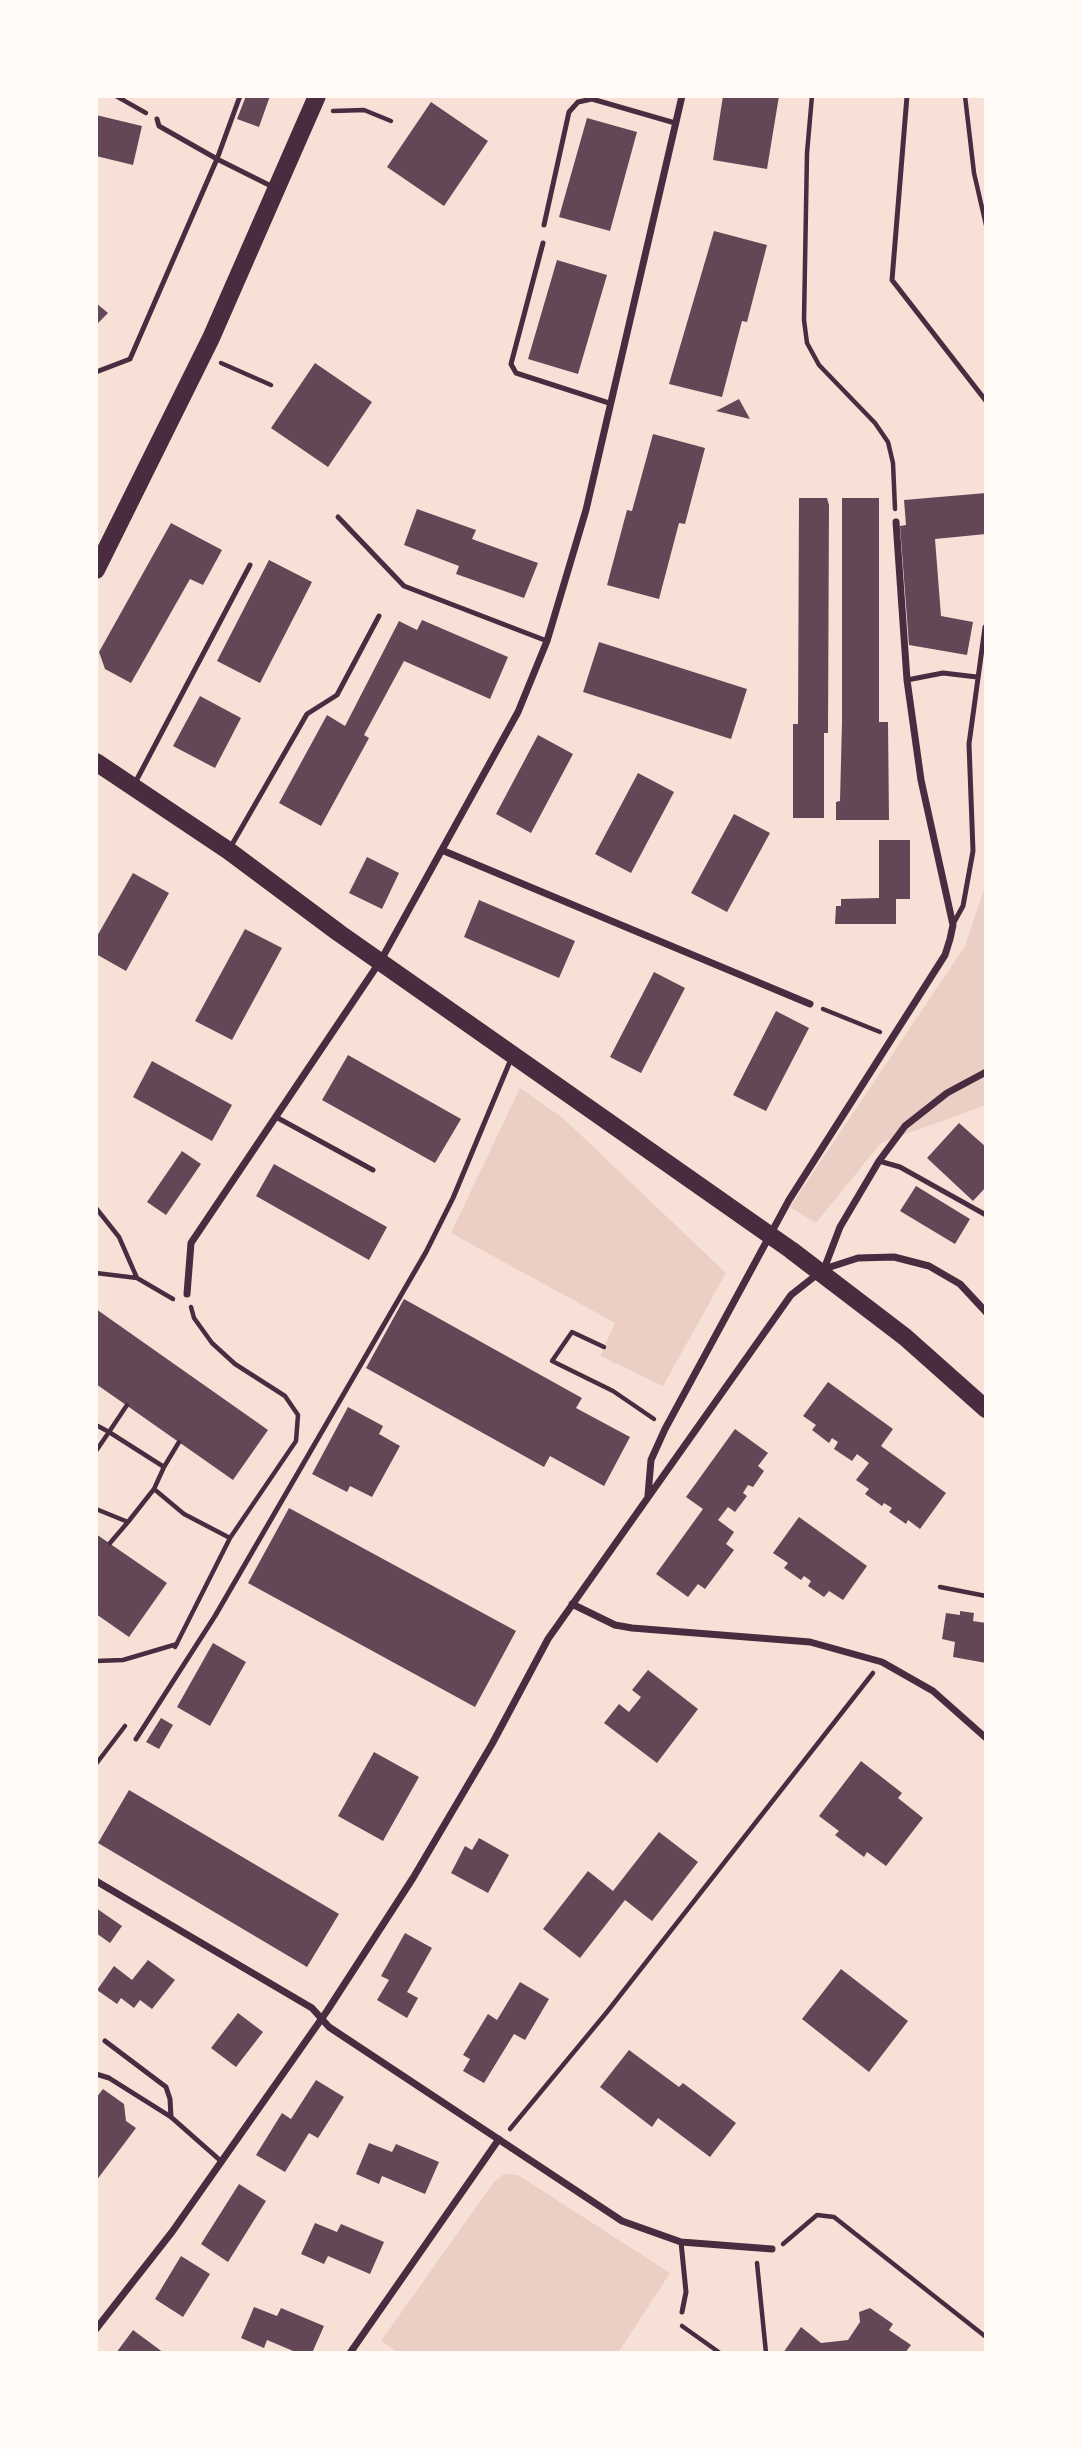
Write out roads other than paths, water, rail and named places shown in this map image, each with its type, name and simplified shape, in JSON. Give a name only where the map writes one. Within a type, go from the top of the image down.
[{"type":"main road","points":[[96,570],[211,338],[279,189],[317,96]]},
{"type":"main road","points":[[96,762],[229,851],[339,933],[747,1218],[905,1337],[986,1409]]},
{"type":"street","points":[[187,1294],[191,1243],[381,960],[444,851],[518,712],[547,641],[586,510],[682,96]]},
{"type":"street","points":[[648,1496],[651,1460],[665,1429],[789,1200],[945,955],[953,925],[921,780],[906,680],[896,522]]},
{"type":"street","points":[[444,851],[810,1003]]},
{"type":"street","points":[[824,1269],[840,1227],[879,1161],[905,1126],[947,1093],[986,1072]]},
{"type":"street","points":[[96,2329],[172,2232],[322,2019],[419,1867],[572,1604],[791,1295],[824,1269],[858,1258],[894,1257],[929,1266],[960,1284],[986,1312]]},
{"type":"street","points":[[572,1604],[615,1625],[810,1642],[882,1662],[933,1691],[986,1738]]},
{"type":"street","points":[[96,1881],[312,2008],[330,2028],[622,2221],[681,2242],[772,2249]]},
{"type":"street","points":[[350,2353],[499,2139]]},
{"type":"lane","points":[[96,372],[130,359],[218,159],[240,96]]},
{"type":"lane","points":[[907,96],[892,280],[986,401]]},
{"type":"lane","points":[[544,225],[569,112],[578,102],[592,99],[675,122]]},
{"type":"lane","points":[[157,119],[159,126],[279,189]]},
{"type":"lane","points":[[543,243],[511,364],[516,373],[609,403]]},
{"type":"lane","points":[[338,517],[404,586],[547,641]]},
{"type":"lane","points":[[134,786],[250,565]]},
{"type":"lane","points":[[229,851],[307,714],[337,695],[379,617]]},
{"type":"lane","points":[[953,925],[963,906],[973,851],[970,744],[976,677],[985,627]]},
{"type":"lane","points":[[906,680],[943,673],[976,677]]},
{"type":"lane","points":[[136,1738],[215,1616],[426,1252],[461,1178],[504,1070],[515,1054]]},
{"type":"lane","points":[[276,1117],[373,1170]]},
{"type":"lane","points":[[879,1161],[901,1167],[986,1215]]},
{"type":"lane","points":[[104,2041],[166,2087],[171,2118]]},
{"type":"lane","points":[[96,2074],[109,2078],[171,2118],[222,2162]]},
{"type":"lane","points":[[681,2242],[686,2292],[682,2312]]}]
